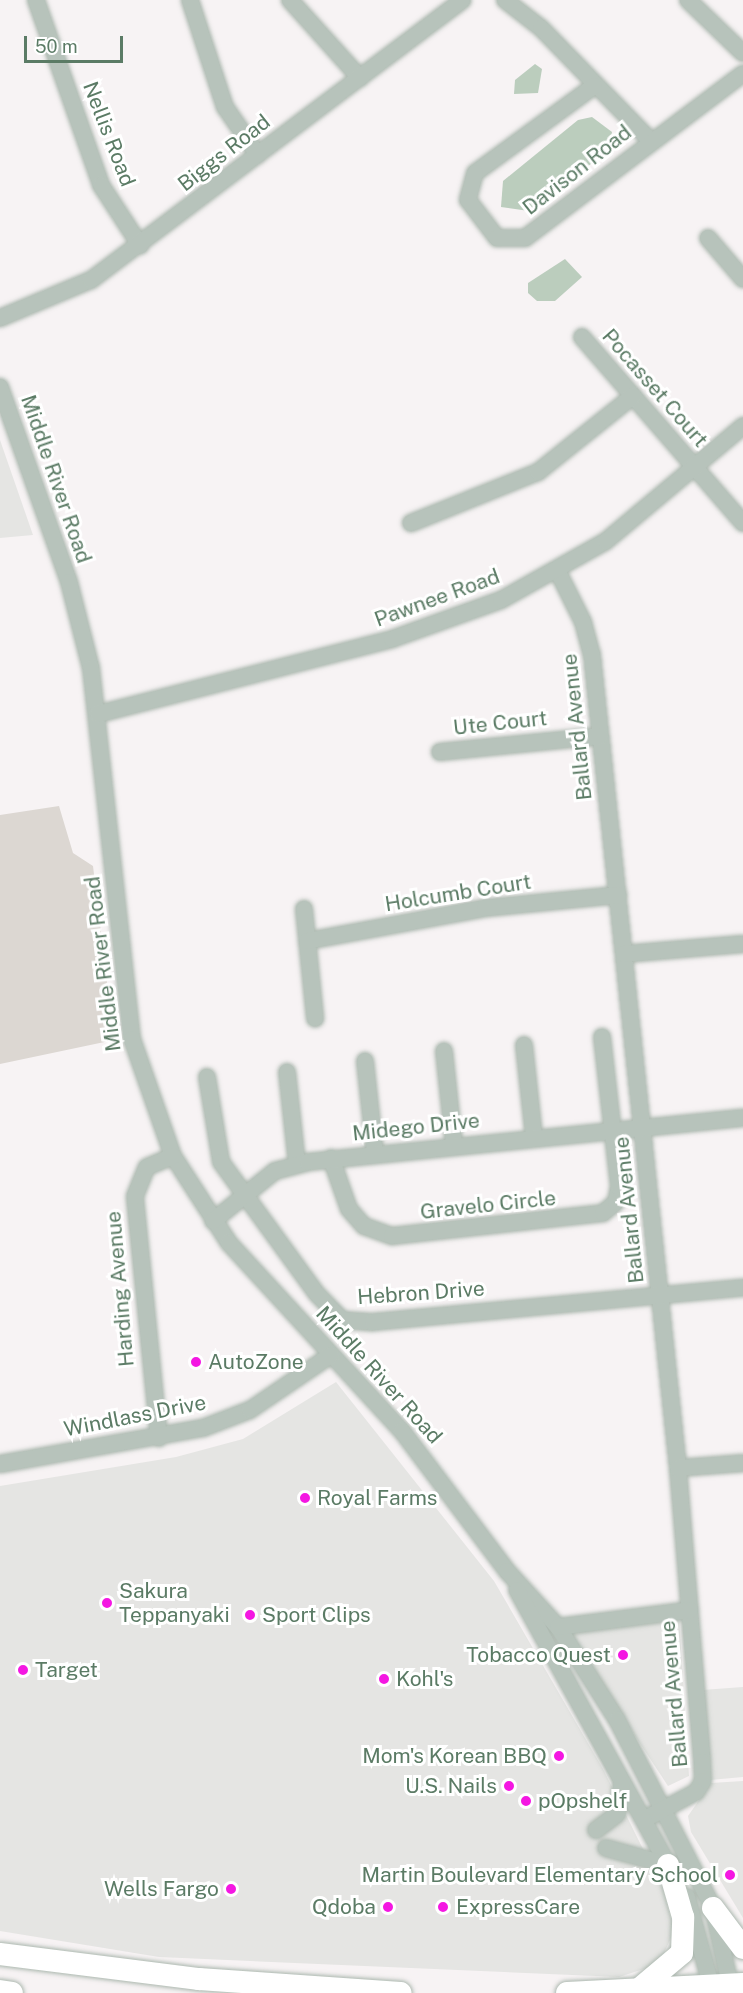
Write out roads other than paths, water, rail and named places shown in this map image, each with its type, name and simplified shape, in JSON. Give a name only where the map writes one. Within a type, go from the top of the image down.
[{"type":"main road","points":[[638,1990],[682,1953],[683,1917],[668,1865]]},
{"type":"main road","points":[[713,1908],[743,1948]]},
{"type":"main road","points":[[0,1954],[200,1979],[401,1993]]},
{"type":"main road","points":[[567,1993],[726,1988]]},
{"type":"main road","points":[[0,1991],[12,1993]]},
{"type":"street","name":"Nellis Road","points":[[36,0],[101,185],[140,245]]},
{"type":"street","points":[[189,0],[225,107],[258,155]]},
{"type":"street","points":[[290,0],[360,78]]},
{"type":"street","name":"Biggs Road","points":[[0,318],[67,294],[140,245],[462,0]]},
{"type":"street","points":[[505,0],[542,28],[594,86],[651,141]]},
{"type":"street","points":[[688,0],[743,53]]},
{"type":"street","name":"Davison Road","points":[[594,86],[475,173],[468,200],[497,238],[525,238],[743,74]]},
{"type":"street","points":[[708,238],[743,279]]},
{"type":"street","name":"Pocasset Court","points":[[582,337],[743,523]]},
{"type":"street","name":"Middle River Road","points":[[0,387],[74,600],[99,714],[132,1039],[173,1156],[213,1221],[436,1472],[507,1571],[558,1627],[617,1720],[713,1908],[726,1988]]},
{"type":"street","points":[[411,522],[538,471],[633,396]]},
{"type":"street","name":"Pawnee Road","points":[[99,714],[434,627],[558,572],[631,523],[743,426]]},
{"type":"street","name":"Ballard Avenue","points":[[558,572],[588,635],[618,895],[678,1467],[703,1780],[696,1792],[645,1819]]},
{"type":"street","name":"Ute Court","points":[[440,752],[600,736]]},
{"type":"street","name":"Holcumb Court","points":[[307,941],[485,908],[618,895]]},
{"type":"street","points":[[304,909],[315,1018]]},
{"type":"street","points":[[624,954],[743,944]]},
{"type":"street","points":[[602,1037],[612,1129]]},
{"type":"street","points":[[524,1045],[534,1137]]},
{"type":"street","points":[[444,1051],[454,1145]]},
{"type":"street","points":[[365,1061],[375,1153]]},
{"type":"street","points":[[287,1071],[297,1164]]},
{"type":"street","name":"Hebron Drive","points":[[207,1077],[217,1154],[243,1196],[317,1294],[349,1321],[743,1288]]},
{"type":"street","name":"Midego Drive","points":[[213,1221],[275,1171],[297,1164],[375,1153],[743,1118]]},
{"type":"street","name":"Gravelo Circle","points":[[331,1158],[341,1198],[373,1231],[406,1235],[549,1221],[603,1213],[616,1202],[619,1186],[612,1129]]},
{"type":"street","name":"Harding Avenue","points":[[159,1438],[135,1196],[147,1167],[173,1156]]},
{"type":"street","name":"Windlass Drive","points":[[0,1464],[159,1438],[250,1410],[331,1355]]},
{"type":"street","points":[[678,1467],[743,1463]]},
{"type":"street","name":"Middle River Road","points":[[507,1571],[645,1819],[726,1988]]},
{"type":"street","points":[[558,1627],[690,1610]]},
{"type":"street","points":[[596,1830],[617,1814],[622,1780]]},
{"type":"street","points":[[606,1848],[668,1865]]},
{"type":"place","name":"AutoZone","points":[[196,1362]]},
{"type":"place","name":"Royal Farms","points":[[305,1498]]},
{"type":"place","name":"Sakura Teppanyaki","points":[[107,1603]]},
{"type":"place","name":"Sport Clips","points":[[250,1615]]},
{"type":"place","name":"Tobacco Quest","points":[[623,1655]]},
{"type":"place","name":"Target","points":[[23,1670]]},
{"type":"place","name":"Kohl's","points":[[384,1679]]},
{"type":"place","name":"Mom's Korean BBQ","points":[[559,1756]]},
{"type":"place","name":"U.S. Nails","points":[[509,1786]]},
{"type":"place","name":"pOpshelf","points":[[526,1801]]},
{"type":"place","name":"Martin Boulevard Elementary School","points":[[730,1875]]},
{"type":"place","name":"Wells Fargo","points":[[231,1889]]},
{"type":"place","name":"Qdoba","points":[[388,1907]]},
{"type":"place","name":"ExpressCare","points":[[443,1907]]}]
